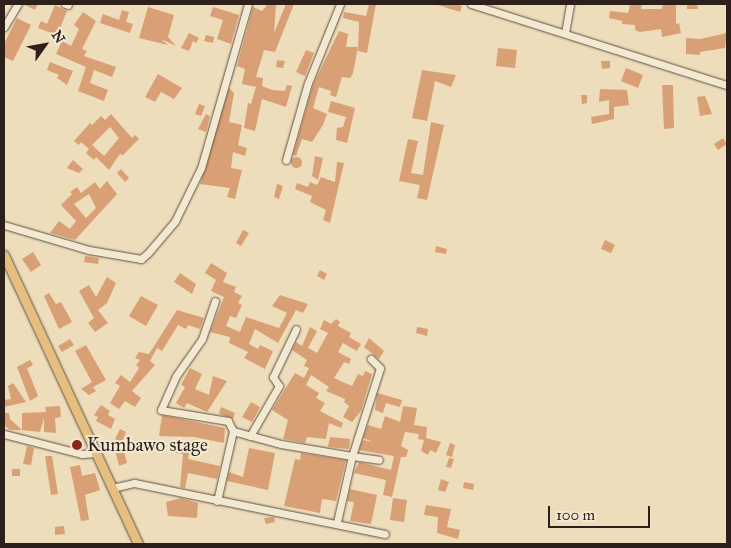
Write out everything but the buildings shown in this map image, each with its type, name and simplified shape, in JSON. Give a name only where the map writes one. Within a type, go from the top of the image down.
[{"type":"main road","points":[[4,255],[138,544]]},
{"type":"street","points":[[4,27],[18,4]]},
{"type":"street","points":[[4,225],[89,250],[141,259],[148,253],[174,221],[201,168],[248,4]]},
{"type":"street","points":[[286,160],[310,76],[340,4]]},
{"type":"street","points":[[472,4],[727,85]]},
{"type":"street","points":[[565,33],[570,4]]},
{"type":"street","points":[[215,301],[202,339],[176,376],[161,410],[228,421],[233,431],[217,501]]},
{"type":"street","points":[[250,436],[279,386],[273,377],[296,329]]},
{"type":"street","points":[[337,522],[352,456],[380,368],[372,359]]},
{"type":"street","points":[[233,431],[250,436],[379,460]]},
{"type":"street","points":[[4,434],[82,454],[96,453]]},
{"type":"street","points":[[112,488],[134,484],[337,522],[385,534]]},
{"type":"place","name":"Kumbawo stage","points":[[77,445]]}]
